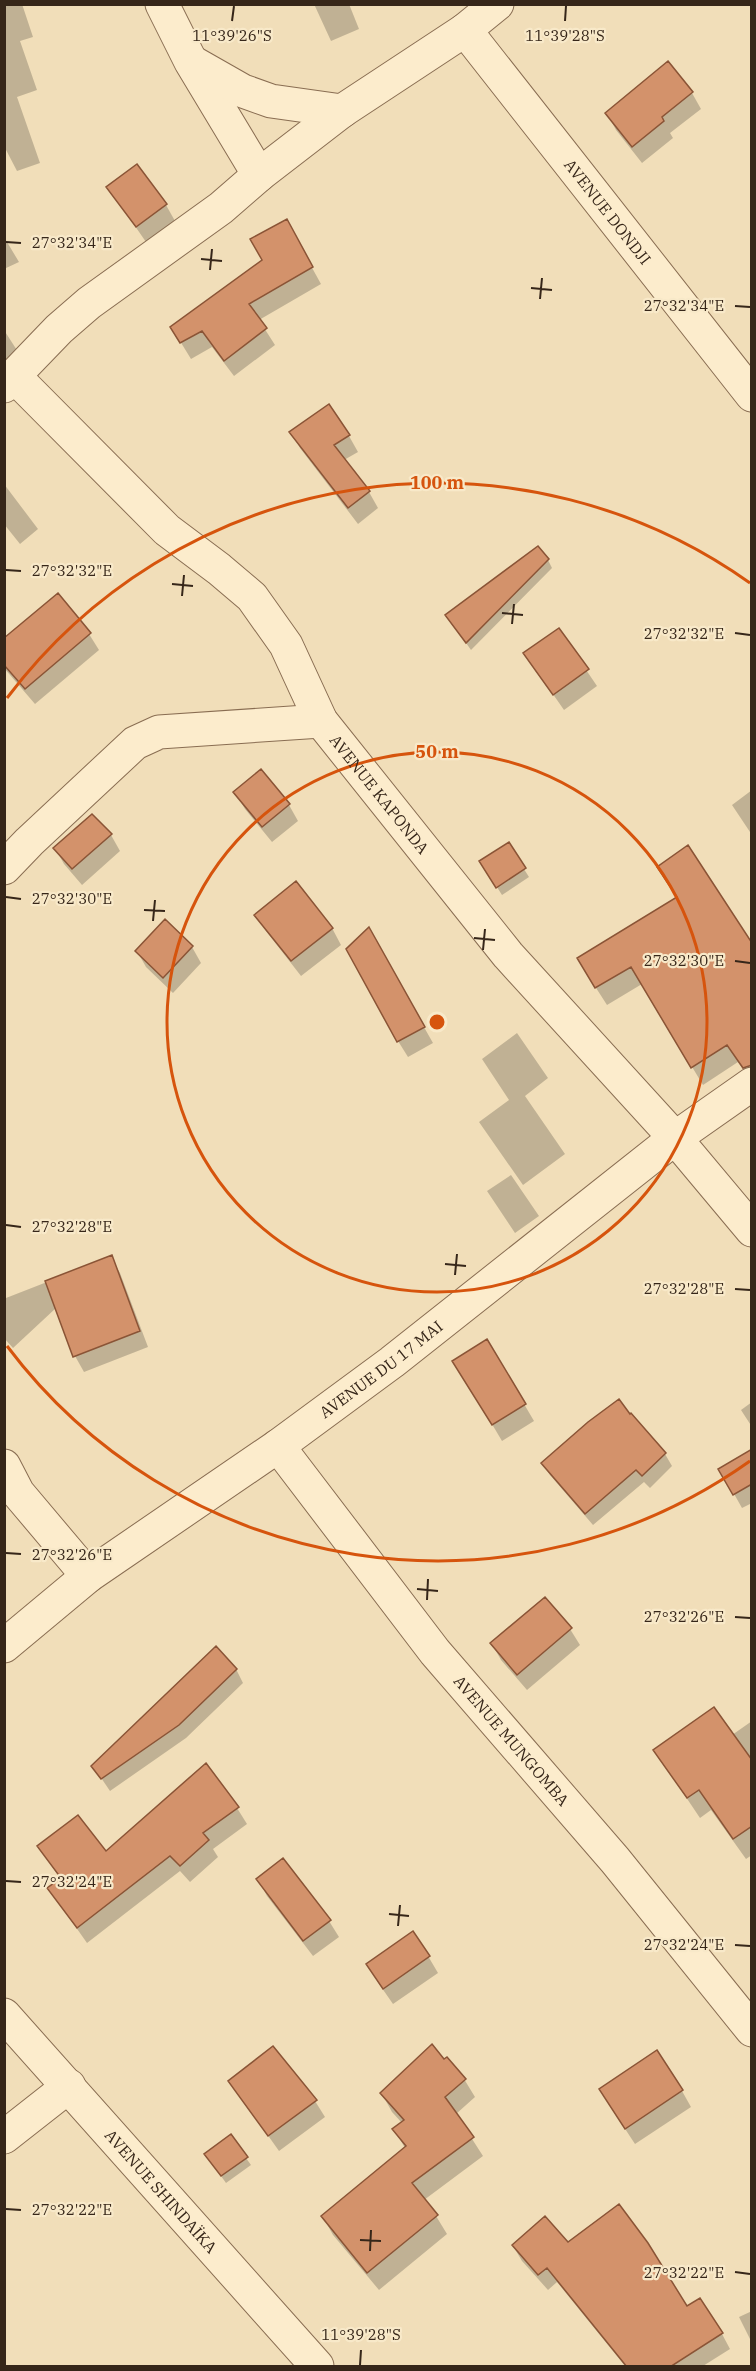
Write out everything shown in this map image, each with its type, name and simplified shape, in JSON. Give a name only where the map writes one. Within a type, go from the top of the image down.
[{"type":"street","points":[[162,4],[191,62],[259,175]]},
{"type":"street","points":[[10,381],[59,329],[89,303],[221,208],[259,175],[342,111],[425,54],[465,30],[497,4]]},
{"type":"street","name":"AVENUE DONDJI","points":[[465,30],[752,394]]},
{"type":"street","points":[[191,62],[243,91],[271,101],[342,111]]},
{"type":"street","name":"AVENUE KAPONDA","points":[[10,381],[167,530],[252,597],[286,645],[321,721],[508,955],[675,1138],[752,1230]]},
{"type":"street","points":[[4,868],[28,842],[135,743],[159,732],[321,721]]},
{"type":"street","name":"AVENUE DU 17 MAI","points":[[4,1646],[88,1576],[278,1446],[392,1362],[675,1138],[752,1084]]},
{"type":"street","name":"AVENUE MUNGOMBA","points":[[278,1446],[435,1652],[615,1860],[752,2030]]},
{"type":"street","points":[[4,1466],[18,1493],[88,1576]]},
{"type":"street","name":"AVENUE SHINDAÏKA","points":[[4,2015],[317,2367]]},
{"type":"street","points":[[4,2137],[69,2086]]},
{"type":"building","points":[[668,61],[693,92],[662,117],[664,121],[632,147],[605,113]]},
{"type":"building","points":[[137,164],[167,204],[136,227],[106,187]]},
{"type":"building","points":[[287,219],[313,267],[249,304],[267,328],[224,361],[202,331],[180,343],[170,327],[262,260],[250,239]]},
{"type":"building","points":[[329,404],[350,435],[334,445],[370,491],[348,508],[289,432]]},
{"type":"building","points":[[538,546],[549,559],[466,643],[445,615]]},
{"type":"building","points":[[58,593],[91,633],[25,689],[4,665],[4,638]]},
{"type":"building","points":[[559,628],[589,669],[553,695],[523,653]]},
{"type":"building","points":[[261,769],[290,804],[262,827],[233,792]]},
{"type":"building","points":[[92,814],[112,834],[72,869],[53,848]]},
{"type":"building","points":[[509,842],[526,868],[496,888],[479,861]]},
{"type":"building","points":[[688,845],[752,943],[752,1065],[743,1068],[727,1045],[691,1068],[631,967],[595,988],[577,958],[677,897],[657,867]]},
{"type":"building","points":[[296,881],[333,928],[291,961],[254,915]]},
{"type":"building","points":[[165,919],[193,946],[163,978],[135,951]]},
{"type":"building","points":[[369,927],[425,1027],[397,1042],[346,949]]},
{"type":"building","points":[[112,1255],[140,1331],[73,1357],[45,1281]]},
{"type":"building","points":[[487,1339],[526,1404],[492,1425],[452,1361]]},
{"type":"building","points":[[619,1399],[666,1453],[642,1476],[636,1470],[585,1514],[541,1463],[588,1422]]},
{"type":"building","points":[[752,1449],[752,1484],[733,1495],[718,1469]]},
{"type":"building","points":[[545,1597],[572,1628],[517,1675],[490,1643]]},
{"type":"building","points":[[216,1646],[237,1669],[179,1725],[101,1779],[91,1766]]},
{"type":"building","points":[[714,1707],[752,1760],[752,1826],[733,1839],[699,1790],[687,1798],[653,1750]]},
{"type":"building","points":[[206,1763],[239,1807],[203,1833],[209,1840],[180,1866],[170,1856],[77,1928],[47,1888],[61,1878],[37,1846],[78,1815],[106,1851]]},
{"type":"building","points":[[283,1858],[331,1920],[303,1941],[256,1879]]},
{"type":"building","points":[[413,1931],[430,1956],[383,1989],[366,1964]]},
{"type":"building","points":[[432,2044],[444,2059],[447,2057],[466,2079],[445,2097],[474,2137],[412,2183],[438,2215],[367,2273],[321,2216],[406,2146],[392,2129],[404,2120],[380,2093]]},
{"type":"building","points":[[273,2046],[317,2100],[268,2136],[228,2081]]},
{"type":"building","points":[[657,2050],[683,2090],[625,2129],[599,2089]]},
{"type":"building","points":[[231,2134],[248,2157],[221,2176],[204,2154]]},
{"type":"building","points":[[619,2204],[648,2243],[687,2306],[700,2298],[723,2333],[670,2367],[627,2367],[547,2268],[538,2275],[512,2245],[545,2216],[568,2242]]}]
